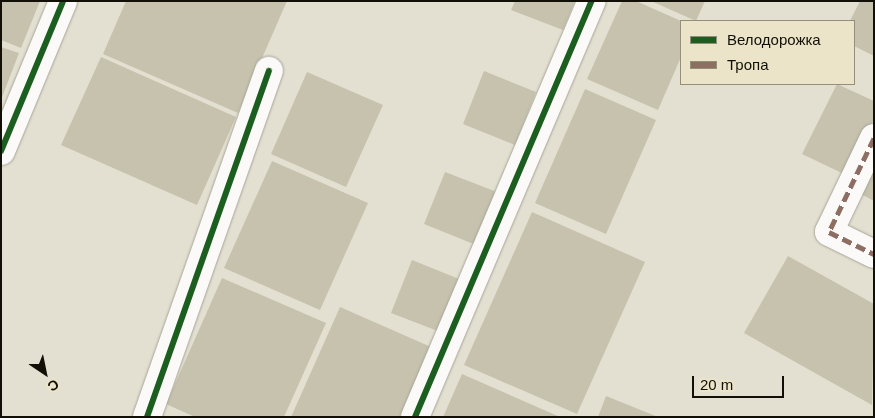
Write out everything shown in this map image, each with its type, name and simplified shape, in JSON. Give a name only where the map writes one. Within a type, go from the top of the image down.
[{"type":"street","points":[[1,151],[63,1]]},
{"type":"street","points":[[415,417],[592,1]]},
{"type":"street","points":[[147,417],[269,71]]},
{"type":"street","points":[[874,138],[829,232],[874,254]]},
{"type":"building","points":[[1,1],[40,1],[21,48],[1,40]]},
{"type":"building","points":[[126,1],[287,1],[238,113],[103,54]]},
{"type":"building","points":[[515,1],[575,1],[563,30],[511,10]]},
{"type":"building","points":[[622,1],[636,1],[680,21],[680,59],[658,110],[587,79]]},
{"type":"building","points":[[651,1],[705,1],[696,20]]},
{"type":"building","points":[[860,1],[874,1],[874,56],[855,46],[855,20],[850,20]]},
{"type":"building","points":[[1,47],[19,53],[1,100]]},
{"type":"building","points":[[101,57],[236,117],[197,205],[61,145]]},
{"type":"building","points":[[484,71],[536,92],[515,145],[463,124]]},
{"type":"building","points":[[307,72],[383,105],[346,187],[271,154]]},
{"type":"building","points":[[836,85],[874,101],[874,119],[846,175],[802,154]]},
{"type":"building","points":[[585,89],[656,120],[606,234],[535,203]]},
{"type":"building","points":[[272,161],[368,203],[320,310],[224,268]]},
{"type":"building","points":[[874,168],[874,201],[859,193]]},
{"type":"building","points":[[445,172],[497,192],[476,245],[424,224]]},
{"type":"building","points":[[532,212],[645,262],[577,414],[464,365]]},
{"type":"building","points":[[788,256],[874,304],[872,405],[744,333]]},
{"type":"building","points":[[412,260],[464,281],[443,333],[391,313]]},
{"type":"building","points":[[222,278],[326,323],[284,417],[195,417],[166,404]]},
{"type":"building","points":[[340,307],[431,347],[400,417],[291,417]]},
{"type":"building","points":[[462,374],[560,417],[443,417]]},
{"type":"building","points":[[606,396],[658,417],[598,417]]},
{"type":"marked path","points":[[874,138],[829,232],[874,254]]},
{"type":"cycle path","points":[[1,151],[63,1]]},
{"type":"cycle path","points":[[415,417],[592,1]]},
{"type":"cycle path","points":[[147,417],[269,71]]}]
